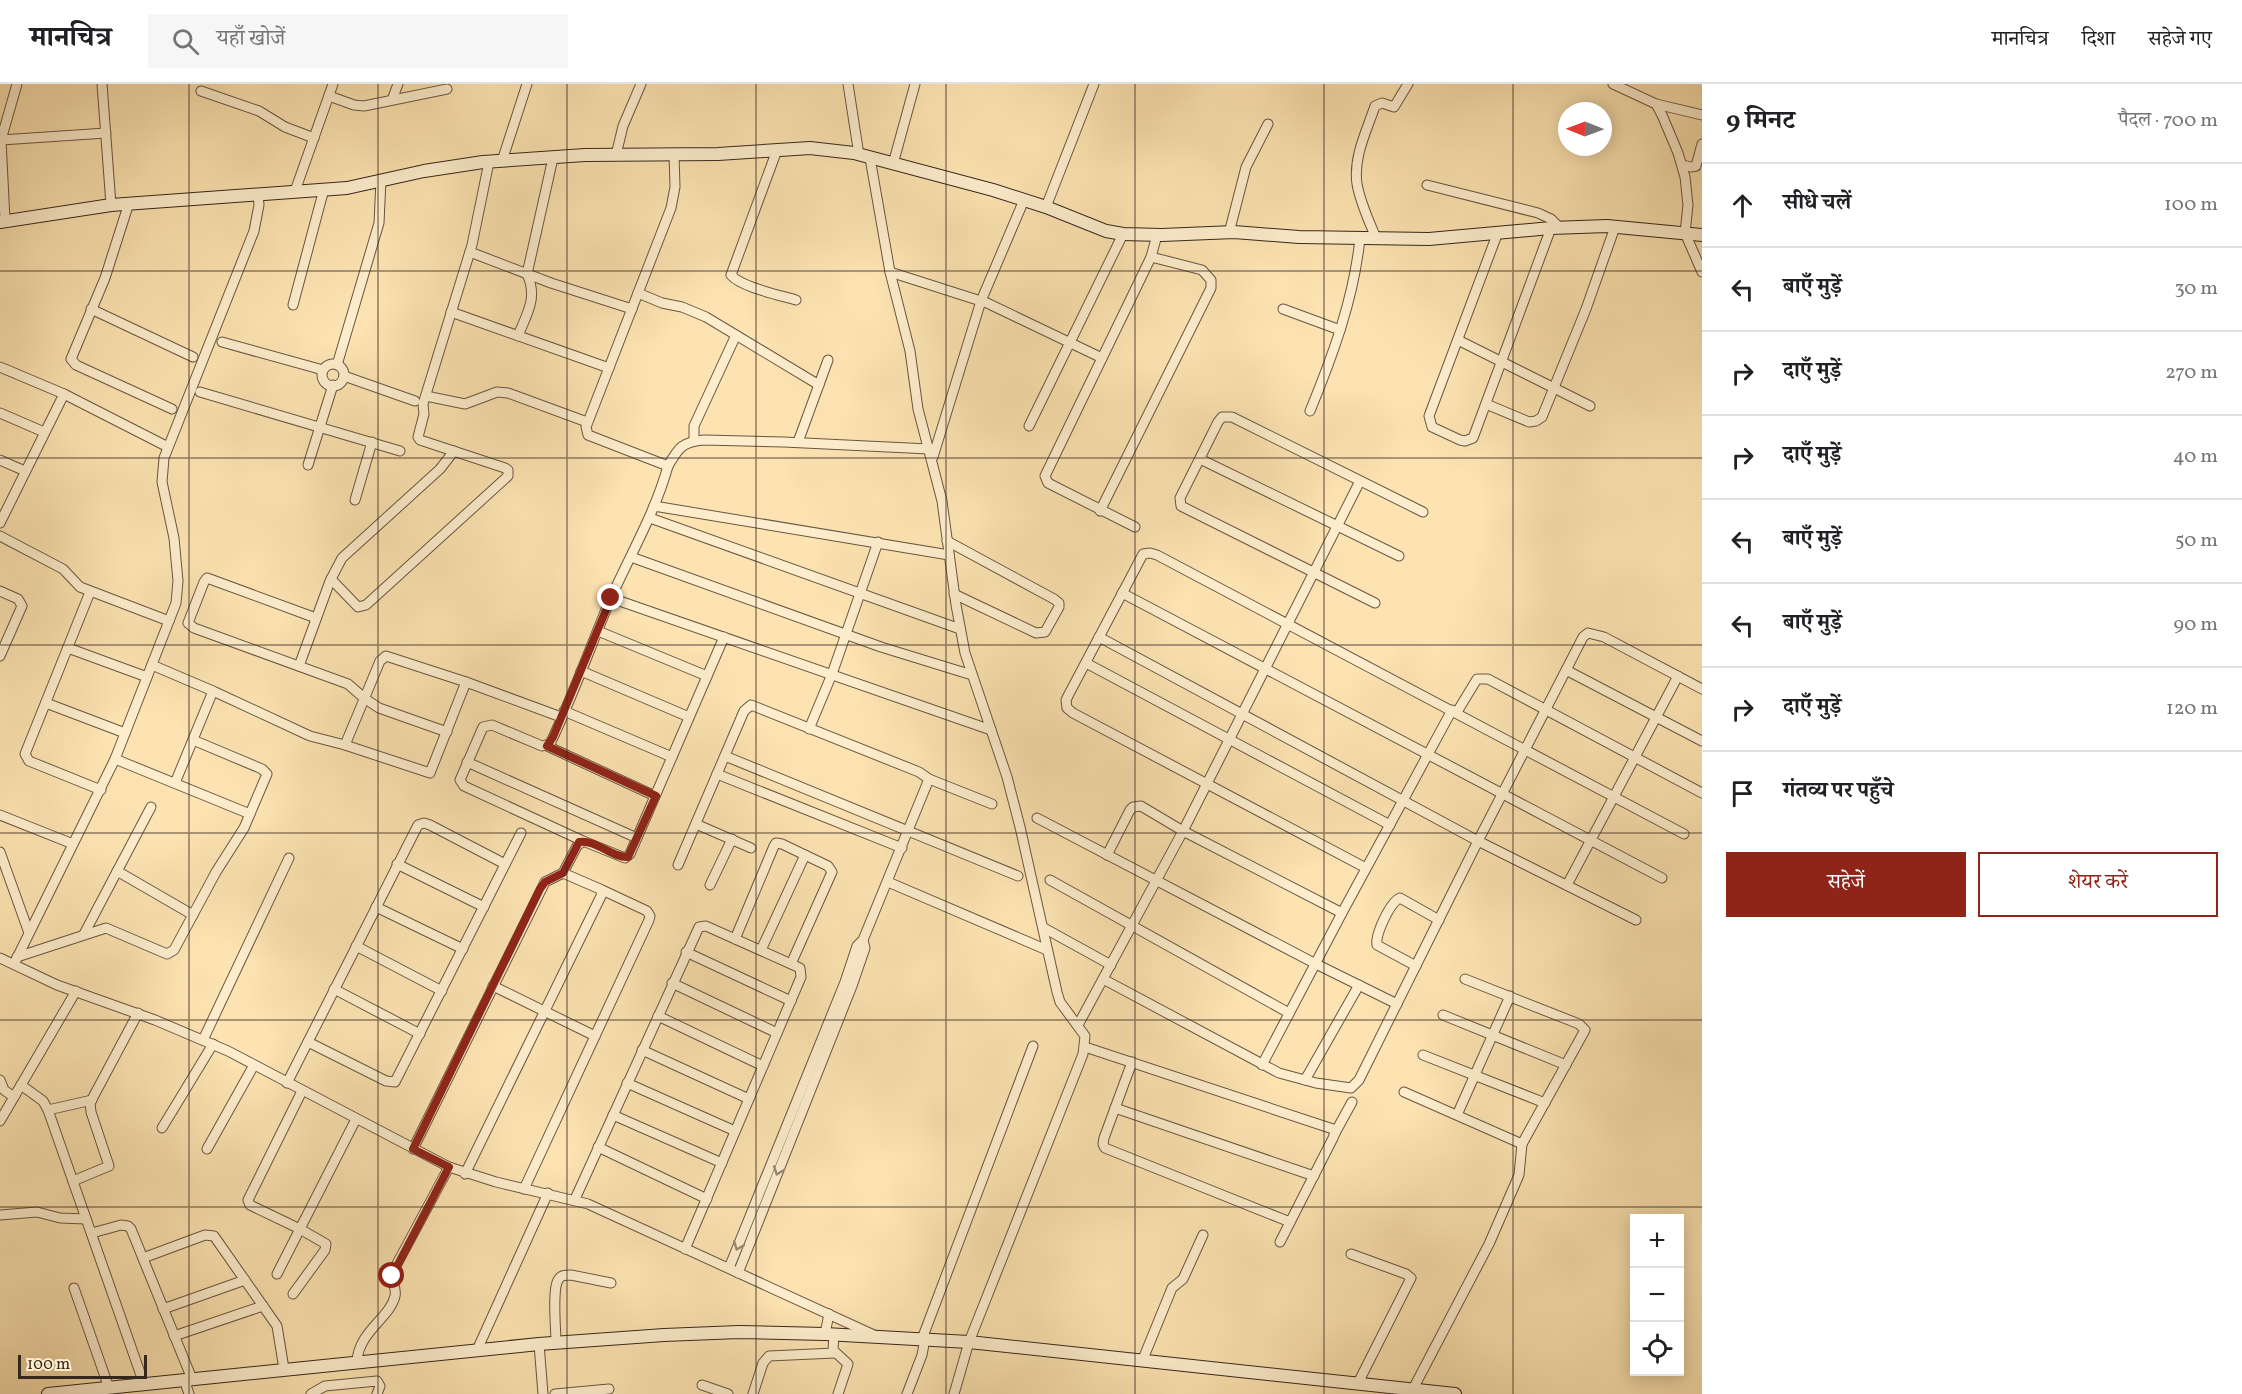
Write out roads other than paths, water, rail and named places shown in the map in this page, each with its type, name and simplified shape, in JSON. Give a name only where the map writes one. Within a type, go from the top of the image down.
[{"type":"street","points":[[17,84],[1,140],[2,221],[129,203],[347,188],[424,171],[489,162],[810,148],[864,156],[1024,200],[1106,231],[1123,234],[1229,233],[1429,239],[1555,228],[1615,227],[1702,235]]},
{"type":"street","points":[[102,84],[111,205]]},
{"type":"street","points":[[295,191],[333,84]]},
{"type":"street","points":[[392,100],[398,84]]},
{"type":"street","points":[[502,161],[527,84]]},
{"type":"street","points":[[616,155],[623,126],[641,84]]},
{"type":"street","points":[[848,84],[910,351],[918,409],[942,501],[960,629],[972,675],[1007,777],[1025,844],[1060,1002],[1085,1036],[1085,1047],[966,1349],[954,1394]]},
{"type":"street","points":[[893,164],[915,84]]},
{"type":"street","points":[[1046,207],[1094,84]]},
{"type":"street","points":[[1376,238],[1359,192],[1356,173],[1358,161],[1375,106],[1382,103],[1394,107],[1408,84]]},
{"type":"street","points":[[1613,84],[1656,104],[1702,115]]},
{"type":"street","points":[[329,96],[363,106],[447,89]]},
{"type":"street","points":[[201,91],[259,111],[285,127],[314,138]]},
{"type":"street","points":[[1656,104],[1682,165],[1688,205],[1686,233],[1702,272]]},
{"type":"street","points":[[1229,233],[1246,167],[1268,124]]},
{"type":"street","points":[[1,140],[106,133]]},
{"type":"street","points":[[1682,165],[1696,166],[1702,144]]},
{"type":"street","points":[[777,150],[731,275],[746,284],[796,300]]},
{"type":"street","points":[[668,466],[588,435],[586,431],[587,422],[671,208],[675,187],[674,154]]},
{"type":"street","points":[[518,336],[532,297],[532,285],[527,274],[553,158]]},
{"type":"street","points":[[331,579],[358,607],[366,605],[508,476],[508,470],[505,468],[418,438],[426,396],[470,252],[489,162]]},
{"type":"street","points":[[337,365],[379,223],[381,180]]},
{"type":"street","points":[[1427,185],[1538,213],[1551,219],[1555,228],[1473,438],[1460,440],[1429,424],[1429,417],[1498,232]]},
{"type":"street","points":[[293,305],[324,189]]},
{"type":"street","points":[[16,961],[115,759],[175,606],[178,582],[174,538],[162,482],[162,470],[168,447],[254,231],[259,205],[258,194]]},
{"type":"street","points":[[932,459],[981,301],[1024,200]]},
{"type":"street","points":[[129,203],[105,278],[72,354],[72,363],[172,409]]},
{"type":"street","points":[[1486,404],[1519,420],[1536,422],[1542,417],[1586,309],[1615,227]]},
{"type":"street","points":[[1029,426],[1123,234]]},
{"type":"street","points":[[1135,527],[1048,483],[1045,476],[1151,257],[1157,235]]},
{"type":"street","points":[[1310,411],[1335,351],[1358,263],[1360,238]]},
{"type":"street","points":[[470,252],[527,274],[632,309]]},
{"type":"street","points":[[1100,511],[1211,288],[1211,280],[1202,270],[1151,257]]},
{"type":"street","points":[[890,272],[981,301],[1102,358]]},
{"type":"street","points":[[638,293],[706,317],[819,385]]},
{"type":"street","points":[[91,309],[193,357]]},
{"type":"street","points":[[1283,309],[1340,330]]},
{"type":"street","points":[[451,312],[609,368]]},
{"type":"street","points":[[694,441],[694,426],[736,335]]},
{"type":"street","points":[[1458,340],[1590,406]]},
{"type":"street","points":[[222,342],[323,370]]},
{"type":"street","points":[[798,442],[828,360]]},
{"type":"street","points":[[308,465],[333,385],[340,382],[344,376],[342,369],[337,365],[330,364],[323,370]]},
{"type":"street","points":[[0,367],[64,394],[168,447]]},
{"type":"street","points":[[323,370],[324,380],[333,385]]},
{"type":"street","points":[[344,376],[415,400]]},
{"type":"street","points":[[200,392],[400,451]]},
{"type":"street","points":[[426,396],[465,404],[497,392],[508,393],[587,422]]},
{"type":"street","points":[[0,523],[64,394]]},
{"type":"street","points":[[0,413],[44,432]]},
{"type":"street","points":[[1375,603],[1180,506],[1180,498],[1218,422],[1222,417],[1232,417],[1423,512]]},
{"type":"street","points":[[547,746],[563,714],[611,598],[650,518],[668,466],[678,448],[694,441],[798,442],[929,449]]},
{"type":"street","points":[[355,500],[372,442]]},
{"type":"street","points":[[299,666],[331,579],[342,558],[440,470],[454,451]]},
{"type":"street","points":[[1200,459],[1399,556]]},
{"type":"street","points":[[0,460],[26,471]]},
{"type":"street","points":[[1078,1024],[1183,831],[1360,481]]},
{"type":"street","points":[[654,506],[949,555]]},
{"type":"street","points":[[650,518],[960,629]]},
{"type":"street","points":[[0,536],[63,569],[76,584],[90,592],[169,621]]},
{"type":"street","points":[[948,541],[1054,599],[1059,603],[1059,608],[1045,632],[1036,633],[954,594]]},
{"type":"street","points":[[809,729],[832,674],[878,542]]},
{"type":"street","points":[[1366,868],[1067,708],[1066,700],[1143,554],[1150,553],[1288,624],[1684,834]]},
{"type":"street","points":[[631,557],[845,634],[972,675]]},
{"type":"street","points":[[316,618],[211,578],[205,579],[188,623],[348,684],[363,698],[379,708],[447,732]]},
{"type":"street","points":[[0,591],[18,599],[22,606],[0,653]]},
{"type":"street","points":[[90,592],[26,749],[26,758],[101,790]]},
{"type":"street","points":[[1122,593],[1662,878]]},
{"type":"street","points":[[177,594],[196,602]]},
{"type":"street","points":[[611,598],[991,730]]},
{"type":"street","points":[[175,606],[192,613]]},
{"type":"street","points":[[598,631],[707,676]]},
{"type":"street","points":[[1103,979],[1279,1073],[1351,1088],[1355,1085],[1397,1004],[1583,637],[1588,633],[1593,633],[1702,689]]},
{"type":"street","points":[[656,796],[547,746],[492,725],[483,728],[460,780],[464,786],[625,858],[630,854],[656,796],[724,637]]},
{"type":"street","points":[[1099,638],[1478,841],[1636,920]]},
{"type":"street","points":[[68,648],[147,677]]},
{"type":"street","points":[[345,745],[380,661],[386,656],[563,714],[672,757]]},
{"type":"street","points":[[1086,663],[1390,825]]},
{"type":"street","points":[[152,665],[310,736],[430,773],[466,682]]},
{"type":"street","points":[[1566,670],[1702,741]]},
{"type":"street","points":[[581,671],[689,717]]},
{"type":"street","points":[[1567,885],[1678,676]]},
{"type":"street","points":[[1262,1065],[1428,755],[1477,679],[1482,678],[1702,793]]},
{"type":"street","points":[[175,783],[213,691]]},
{"type":"street","points":[[46,703],[125,733]]},
{"type":"street","points":[[678,865],[744,711],[751,705],[919,772],[929,779],[992,804]]},
{"type":"street","points":[[16,961],[101,928],[111,928],[167,954],[174,950],[250,814],[267,777],[266,771],[193,740]]},
{"type":"street","points":[[725,756],[1018,876]]},
{"type":"street","points":[[115,759],[250,814]]},
{"type":"street","points":[[467,762],[637,838]]},
{"type":"street","points":[[717,774],[902,848]]},
{"type":"street","points":[[733,1270],[848,984],[865,948],[863,940],[929,779]]},
{"type":"street","points":[[1107,855],[1133,807],[1140,806],[1183,831],[1342,913]]},
{"type":"street","points":[[84,934],[151,807]]},
{"type":"street","points":[[0,815],[73,844]]},
{"type":"street","points":[[1037,818],[1397,1004]]},
{"type":"street","points":[[287,1083],[418,825],[424,823],[505,864]]},
{"type":"street","points":[[696,824],[751,848]]},
{"type":"street","points":[[308,1042],[386,1081],[395,1082],[521,833]]},
{"type":"street","points":[[710,885],[732,839]]},
{"type":"street","points":[[413,1149],[540,889],[545,882],[563,873],[577,846],[583,841]]},
{"type":"street","points":[[735,939],[776,843],[805,855],[831,868],[832,872],[791,964]]},
{"type":"street","points":[[0,852],[29,933]]},
{"type":"street","points":[[761,950],[805,855]]},
{"type":"street","points":[[162,1128],[208,1042],[289,858]]},
{"type":"street","points":[[397,864],[484,907]]},
{"type":"street","points":[[117,871],[193,915]]},
{"type":"street","points":[[524,1189],[650,916],[647,911],[563,873]]},
{"type":"street","points":[[1050,880],[1289,1013]]},
{"type":"street","points":[[888,882],[1047,950]]},
{"type":"street","points":[[465,1174],[600,900],[602,894],[600,889]]},
{"type":"street","points":[[1416,966],[1377,945],[1376,939],[1395,900],[1400,898],[1439,920]]},
{"type":"street","points":[[376,907],[463,949]]},
{"type":"street","points":[[575,1199],[696,931],[702,925],[761,950],[800,968],[802,972],[685,1249]]},
{"type":"street","points":[[1044,928],[1111,965]]},
{"type":"street","points":[[356,946],[442,991]]},
{"type":"street","points":[[686,952],[791,1001]]},
{"type":"street","points":[[0,958],[16,961],[51,982],[138,1013],[208,1042],[465,1174],[575,1199],[602,1209],[877,1336],[923,1345],[1143,1359],[1358,1383],[1385,1391],[1413,1389],[1455,1394]]},
{"type":"street","points":[[1413,1389],[1489,1244],[1519,1175],[1522,1144],[1585,1030],[1583,1026],[1465,979]]},
{"type":"street","points":[[672,983],[777,1033]]},
{"type":"street","points":[[1305,1080],[1359,985]]},
{"type":"street","points":[[493,986],[595,1036]]},
{"type":"street","points":[[334,989],[420,1034]]},
{"type":"street","points":[[6,1093],[21,1085],[76,991]]},
{"type":"street","points":[[1457,1115],[1510,996]]},
{"type":"street","points":[[73,1181],[109,1166],[90,1108],[92,1100],[138,1013]]},
{"type":"street","points":[[1443,1015],[1566,1065]]},
{"type":"street","points":[[658,1016],[763,1066]]},
{"type":"street","points":[[907,1394],[1033,1046]]},
{"type":"street","points":[[1085,1047],[1330,1126],[1335,1133]]},
{"type":"street","points":[[642,1050],[749,1099]]},
{"type":"street","points":[[1423,1055],[1545,1104]]},
{"type":"street","points":[[1132,1062],[1104,1138],[1105,1148],[1290,1222]]},
{"type":"street","points":[[207,1149],[254,1065]]},
{"type":"street","points":[[0,1080],[6,1093],[0,1121]]},
{"type":"street","points":[[627,1083],[735,1131]]},
{"type":"street","points":[[21,1085],[43,1101],[48,1110],[144,1384]]},
{"type":"street","points":[[293,1294],[326,1246],[324,1242],[250,1204],[248,1200],[302,1091]]},
{"type":"street","points":[[1404,1092],[1522,1144]]},
{"type":"street","points":[[48,1110],[92,1100]]},
{"type":"street","points":[[1280,1242],[1352,1102]]},
{"type":"street","points":[[1115,1108],[1314,1176]]},
{"type":"street","points":[[613,1115],[722,1163]]},
{"type":"street","points":[[277,1274],[356,1119]]},
{"type":"street","points":[[598,1147],[707,1199]]},
{"type":"street","points":[[311,1394],[354,1370],[358,1350],[370,1329],[393,1301],[395,1291],[392,1273],[449,1167]]},
{"type":"street","points":[[477,1350],[548,1193]]},
{"type":"street","points":[[0,1215],[37,1212],[60,1218],[86,1219]]},
{"type":"street","points":[[92,1233],[121,1225],[128,1226],[174,1336],[188,1385]]},
{"type":"street","points":[[143,1258],[210,1234],[214,1236],[279,1331],[284,1369]]},
{"type":"street","points":[[1143,1359],[1172,1288],[1183,1279],[1203,1235]]},
{"type":"street","points":[[1351,1254],[1406,1274],[1411,1278],[1358,1383]]},
{"type":"street","points":[[556,1342],[556,1289],[560,1278],[570,1275],[611,1283]]},
{"type":"street","points":[[163,1309],[245,1280]]},
{"type":"street","points":[[74,1288],[109,1388]]},
{"type":"street","points":[[174,1336],[263,1306]]},
{"type":"street","points":[[829,1314],[832,1342],[848,1364],[838,1394]]},
{"type":"street","points":[[48,1394],[144,1384],[188,1385],[284,1369],[354,1370],[477,1350],[539,1350],[556,1342],[710,1332],[832,1342]]},
{"type":"street","points":[[753,1394],[763,1363],[769,1356],[832,1342],[877,1336]]},
{"type":"street","points":[[539,1350],[543,1394]]},
{"type":"street","points":[[354,1370],[377,1382],[380,1386],[377,1394]]},
{"type":"street","points":[[702,1385],[728,1394]]},
{"type":"street","points":[[555,1394],[609,1389]]}]
